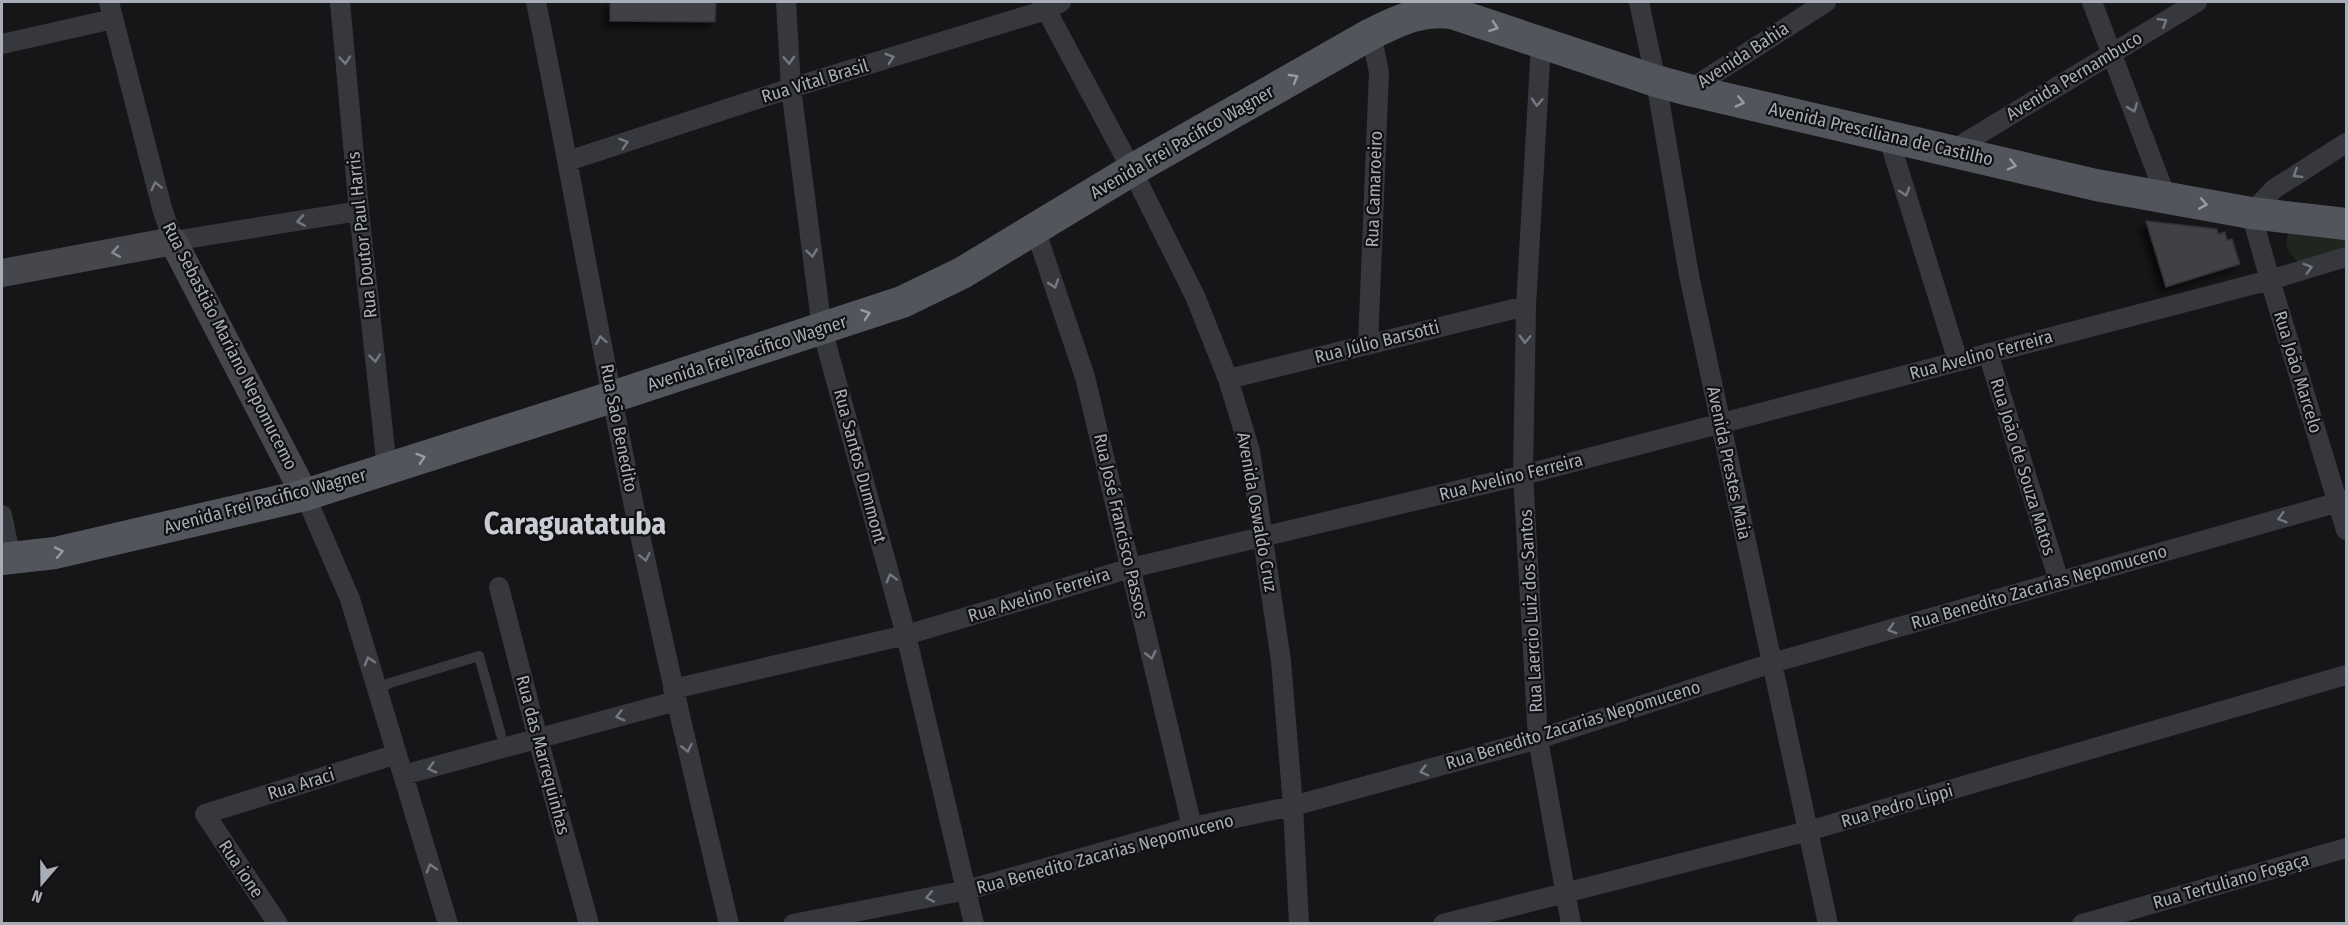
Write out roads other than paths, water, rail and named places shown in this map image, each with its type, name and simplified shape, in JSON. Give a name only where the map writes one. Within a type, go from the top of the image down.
[{"type":"main road","name":"Avenida Presciliana de Castilho","points":[[1432,6],[1541,44],[1689,90],[2096,185],[2251,213],[2346,224]]},
{"type":"main road","name":"Avenida Frei Pacifico Wagner","points":[[6,559],[55,553],[305,495],[822,329],[912,297],[962,273],[1132,170],[1371,34],[1432,6]]},
{"type":"street","name":"Rua Doutor Paul Harris","points":[[340,2],[359,211],[387,468]]},
{"type":"street","name":"Rua São Benedito","points":[[536,2],[612,397],[675,695],[729,924]]},
{"type":"street","name":"Rua Santos Dummont","points":[[786,2],[791,88],[822,329],[906,635],[974,924]]},
{"type":"street","name":"Avenida Prestes Maia","points":[[1639,2],[1656,81],[1689,275],[1828,924]]},
{"type":"street","name":"Avenida Bahia","points":[[1689,90],[1826,2]]},
{"type":"street","points":[[2092,2],[2166,197]]},
{"type":"street","name":"Avenida Pernambuco","points":[[1951,151],[2197,2]]},
{"type":"street","name":"Rua Vital Brasil","points":[[568,161],[1050,4]]},
{"type":"street","name":"Avenida Oswaldo Cruz","points":[[1050,4],[1195,296],[1228,379],[1250,451],[1281,661],[1293,806],[1299,924]]},
{"type":"street","points":[[2,44],[111,10]]},
{"type":"street","name":"Rua Sebastião Mariano Nepomucemo","points":[[111,10],[162,208],[173,242],[305,495],[350,599],[448,924]]},
{"type":"street","name":"Rua Camaroeiro","points":[[1368,345],[1379,72],[1371,34]]},
{"type":"street","name":"Rua Laercio Luiz dos Santos","points":[[1541,44],[1526,306],[1523,476],[1538,739],[1571,924]]},
{"type":"street","points":[[1888,136],[1959,361]]},
{"type":"street","points":[[2251,213],[2274,189],[2346,143]]},
{"type":"street","points":[[2,273],[359,211]]},
{"type":"street","name":"Rua João Marcelo","points":[[2251,213],[2270,280],[2342,501],[2346,531]]},
{"type":"street","name":"Rua José Francisco Passos","points":[[1035,229],[1085,377],[1192,827]]},
{"type":"street","name":"Rua Avelino Ferreira","points":[[403,776],[538,739],[675,695],[906,635],[1131,567],[1523,476],[2270,280],[2346,257]]},
{"type":"street","name":"Rua Júlio Barsotti","points":[[1228,379],[1526,306]]},
{"type":"street","name":"Rua João de Souza Matos","points":[[1988,353],[2059,582]]},
{"type":"street","name":"Rua Benedito Zacarias Nepomuceno","points":[[793,924],[967,890],[1192,827],[1293,806],[1538,739],[1772,663],[2342,501]]},
{"type":"street","points":[[2,515],[6,559]]},
{"type":"street","name":"Rua das Marrequinhas","points":[[499,587],[589,924]]},
{"type":"street","name":"Rua Pedro Lippi","points":[[1443,924],[1808,831],[2346,675]]},
{"type":"street","name":"Rua Araci","points":[[205,814],[397,754]]},
{"type":"street","name":"Rua ione","points":[[205,814],[278,924]]},
{"type":"street","name":"Rua Tertuliano Fogaça","points":[[2082,924],[2346,848]]},
{"type":"lane","points":[[377,690],[390,683],[479,656],[501,735]]},
{"type":"district","name":"Caraguatatuba","points":[[575,524]]}]
